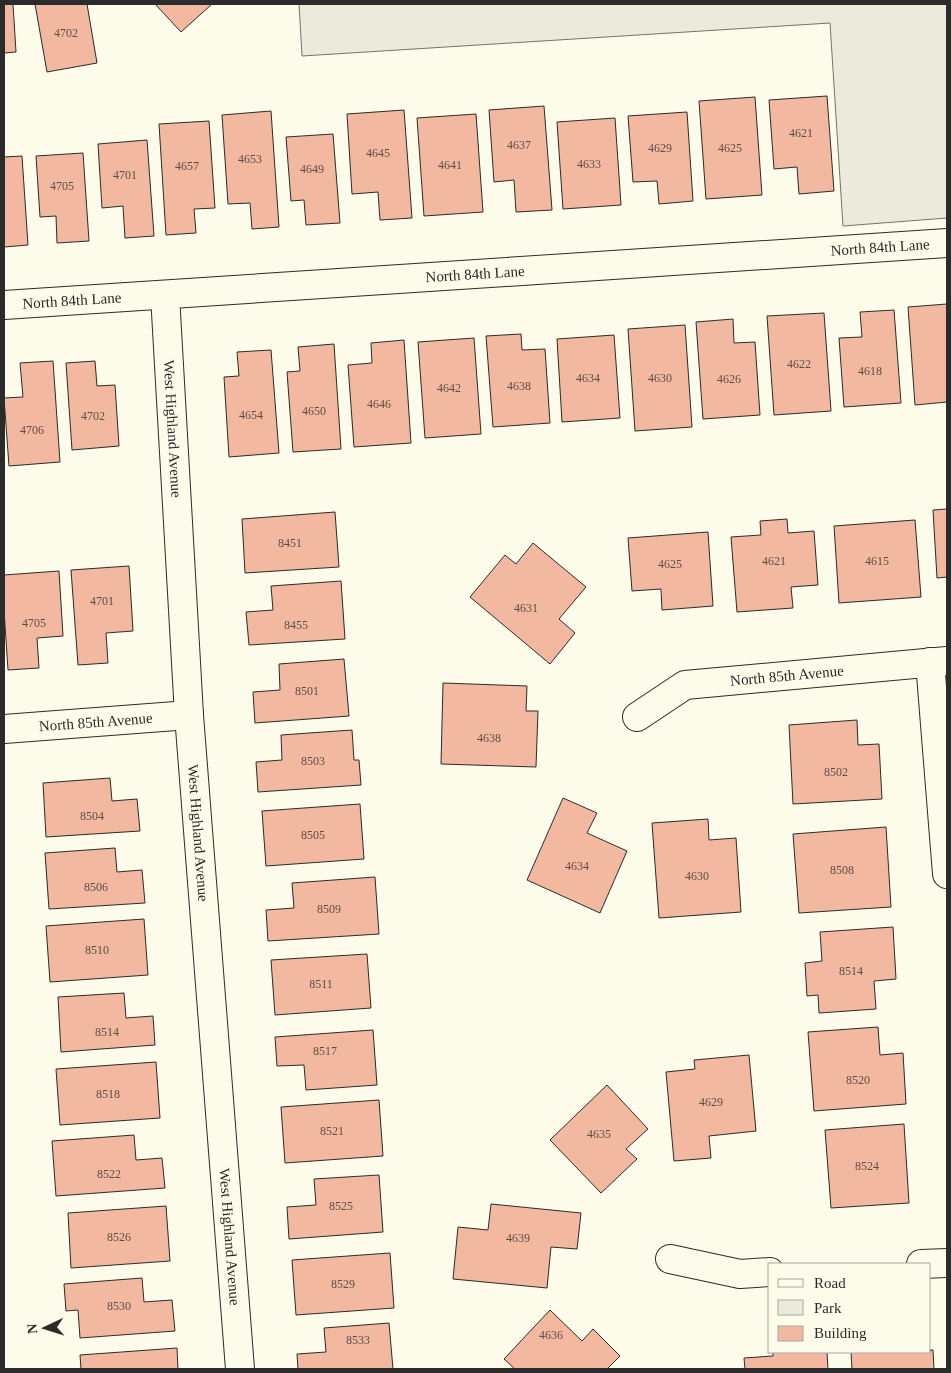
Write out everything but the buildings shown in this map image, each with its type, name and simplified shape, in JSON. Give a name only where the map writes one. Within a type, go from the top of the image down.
[{"type":"street","name":"North 84th Lane","points":[[4,305],[947,244]]},
{"type":"street","name":"West Highland Avenue","points":[[165,295],[189,715],[240,1369]]},
{"type":"street","name":"North 85th Avenue","points":[[637,717],[685,685],[938,662]]},
{"type":"street","points":[[938,662],[947,874]]},
{"type":"street","name":"North 85th Avenue","points":[[4,729],[189,715]]},
{"type":"street","points":[[670,1259],[740,1274],[768,1272]]},
{"type":"street","points":[[931,1264],[947,1263]]},
{"type":"green space","points":[[299,4],[947,4],[947,218],[843,226],[830,23],[302,56]]}]
